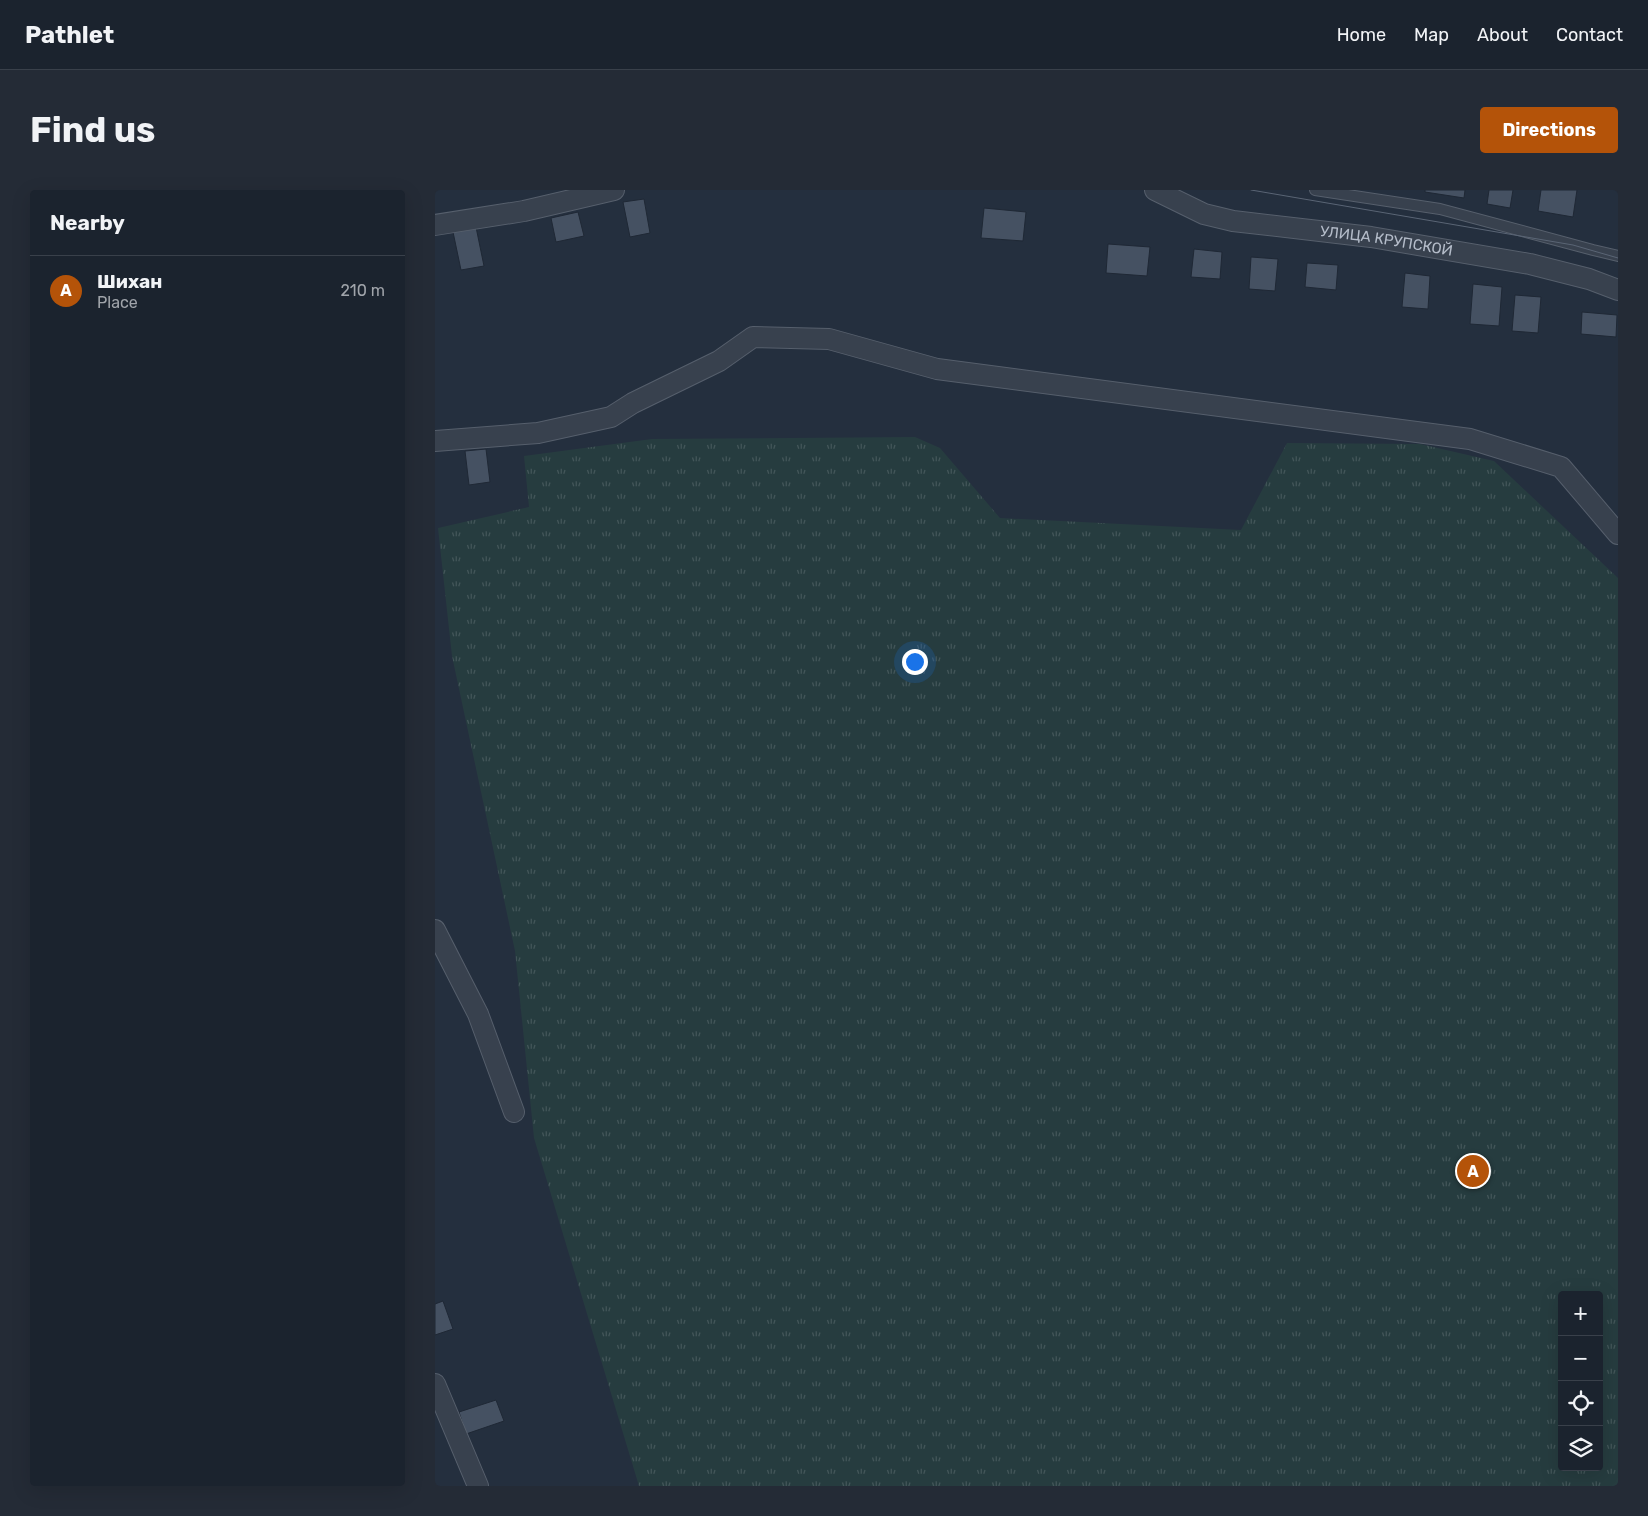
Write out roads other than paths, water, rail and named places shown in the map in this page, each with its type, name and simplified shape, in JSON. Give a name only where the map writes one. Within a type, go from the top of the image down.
[{"type":"street","points":[[435,225],[524,211],[614,190]]},
{"type":"street","name":"УЛИЦА КРУПСКОЙ","points":[[1155,190],[1204,214],[1233,221],[1371,237],[1530,264],[1589,279],[1618,290]]},
{"type":"street","points":[[435,441],[538,433],[611,417],[633,403],[719,361],[753,337],[829,339],[937,369],[1470,438],[1561,467],[1618,534]]},
{"type":"street","points":[[435,930],[478,1014],[514,1112]]},
{"type":"street","points":[[435,1384],[479,1486]]},
{"type":"lane","points":[[1315,190],[1440,209],[1618,256]]},
{"type":"tram line","points":[[1251,190],[1573,245],[1618,258]]},
{"type":"place","name":"Шихан","points":[[1473,1171]]}]
